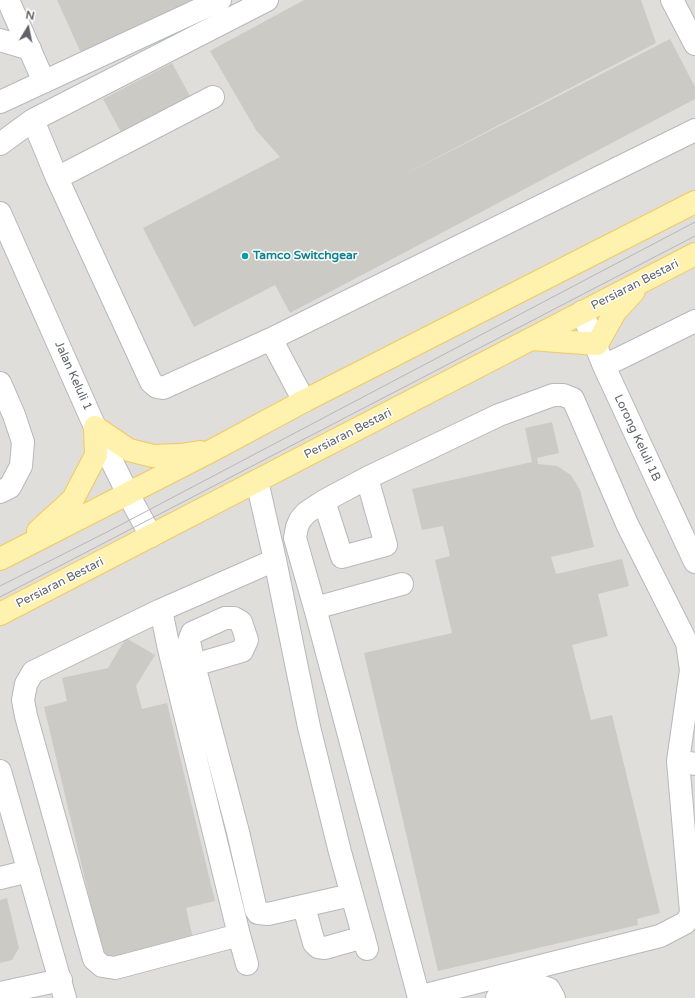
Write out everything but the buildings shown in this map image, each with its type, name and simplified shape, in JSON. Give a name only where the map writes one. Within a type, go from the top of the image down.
[{"type":"main road","points":[[0,559],[213,450],[304,401],[695,202]]},
{"type":"main road","name":"Persiaran Bestari","points":[[0,614],[695,254]]},
{"type":"main road","points":[[531,339],[597,344],[615,312],[643,281]]},
{"type":"main road","points":[[95,427],[129,450],[153,456],[181,455],[213,450]]},
{"type":"main road","points":[[19,548],[73,499],[96,455],[95,427]]},
{"type":"street","points":[[8,0],[44,82]]},
{"type":"street","points":[[0,102],[220,0]]},
{"type":"street","points":[[0,144],[33,120],[267,0]]},
{"type":"street","points":[[672,0],[695,44]]},
{"type":"street","points":[[0,40],[30,49]]},
{"type":"street","points":[[57,178],[213,97]]},
{"type":"street","points":[[33,120],[57,178],[151,382],[157,387],[163,388],[271,339],[695,130]]},
{"type":"street","name":"Jalan Keluli 1","points":[[2,222],[95,427],[128,494],[151,536]]},
{"type":"street","name":"Lorong Keluli 1B","points":[[582,312],[597,344],[604,366],[695,562]]},
{"type":"street","points":[[604,366],[695,321]]},
{"type":"street","points":[[271,339],[304,401]]},
{"type":"street","points":[[0,383],[14,415],[23,442],[21,466],[10,488],[0,492]]},
{"type":"street","points":[[553,395],[563,395],[573,399],[626,524],[687,643],[691,670],[686,763],[691,912],[685,923],[660,936],[422,996],[418,994],[296,538],[297,527],[300,520],[306,513],[324,501],[367,478],[492,419],[553,395]]},
{"type":"street","points":[[324,501],[342,557],[386,545],[367,478]]},
{"type":"street","points":[[257,481],[294,649],[309,727],[351,895],[365,943],[325,948],[318,947],[314,944],[304,907]]},
{"type":"street","points":[[239,934],[115,968],[102,966],[94,959],[26,716],[23,700],[26,684],[33,672],[161,610],[275,560]]},
{"type":"street","points":[[315,608],[402,584]]},
{"type":"street","points":[[161,610],[168,649],[247,964]]},
{"type":"street","points":[[294,649],[323,642]]},
{"type":"street","points":[[194,665],[258,913],[268,914],[304,907],[351,895]]},
{"type":"street","points":[[0,771],[63,989],[0,993]]},
{"type":"street","points":[[0,878],[29,871]]},
{"type":"street","points":[[497,998],[543,987],[549,989],[554,998]]},
{"type":"shaded area","points":[[0,0],[695,0],[695,998],[0,998]]},
{"type":"tram line","points":[[0,586],[107,532],[695,222]]},
{"type":"tram line","points":[[0,597],[695,236]]},
{"type":"place","name":"Tamco Switchgear","points":[[245,256]]}]
